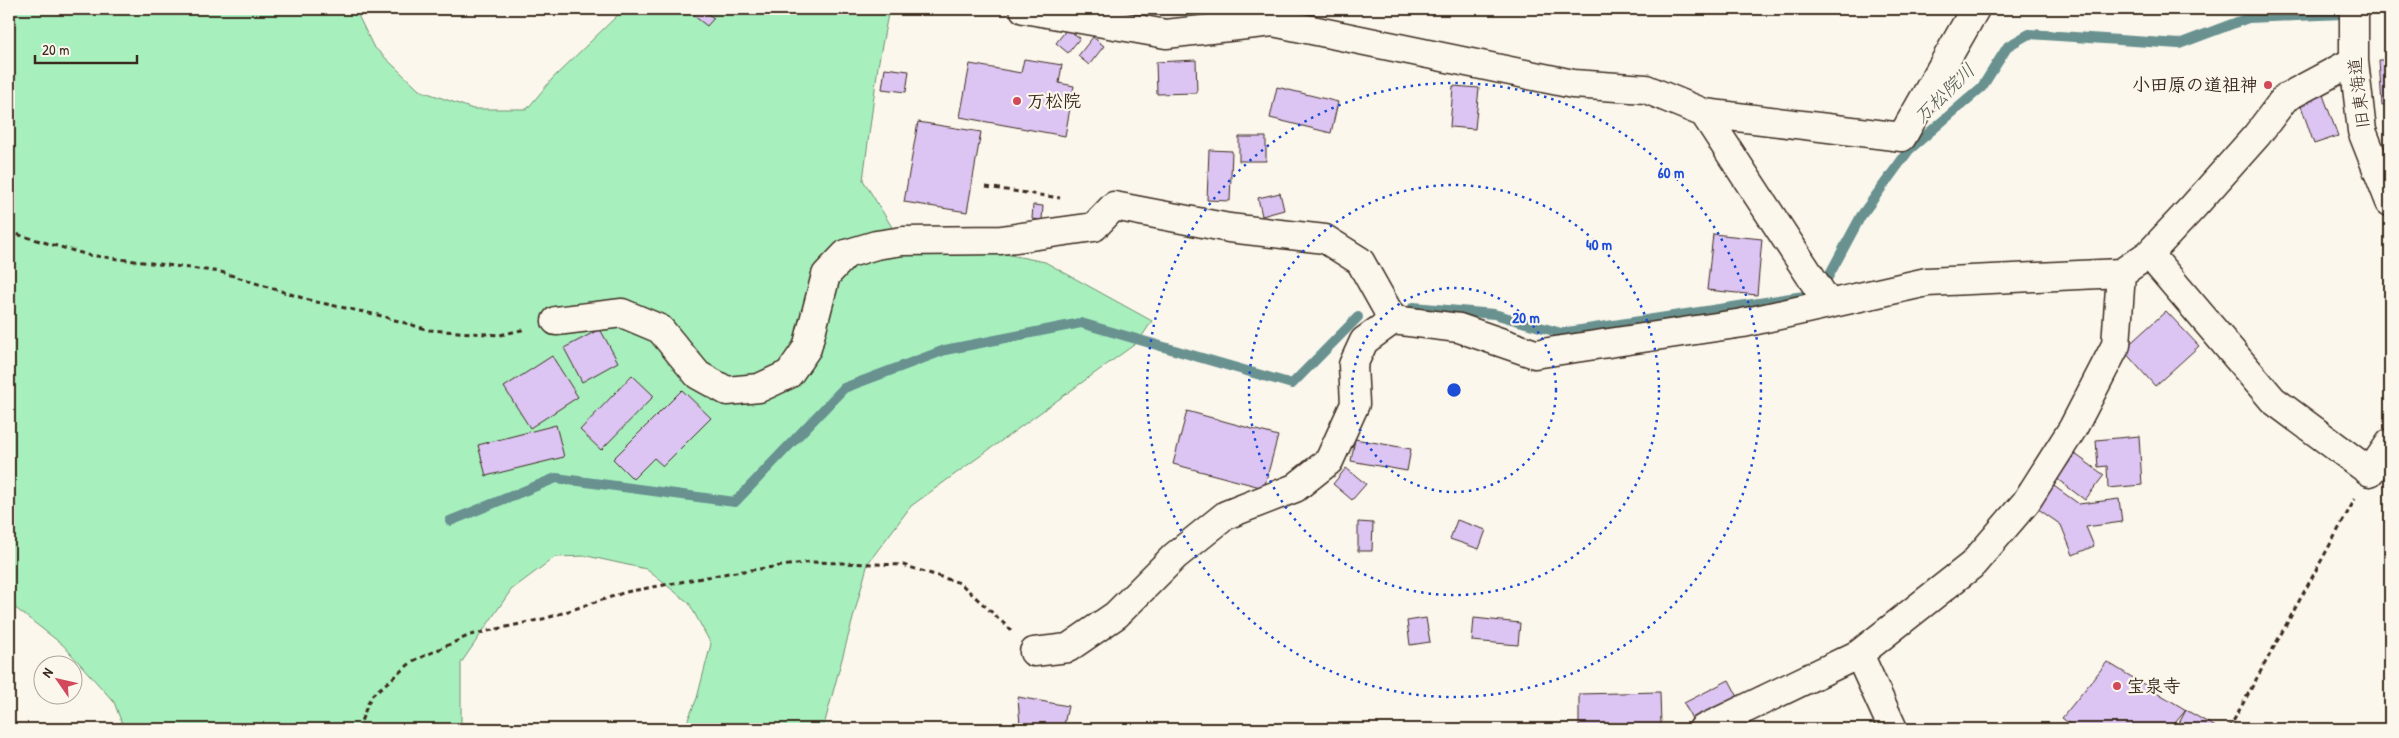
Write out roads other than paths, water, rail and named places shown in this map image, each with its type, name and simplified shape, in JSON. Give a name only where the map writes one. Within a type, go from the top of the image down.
[{"type":"street","points":[[1024,9],[1166,34],[1273,22],[1448,60],[1573,84],[1646,89],[1704,113],[1902,137],[1975,9]]},
{"type":"street","name":"旧東海道","points":[[2354,10],[2354,61],[2362,131],[2390,202]]},
{"type":"street","points":[[1034,652],[1068,648],[1116,614],[1175,556],[1226,515],[1296,488],[1329,461],[1355,404],[1353,365],[1364,341],[1393,320],[1458,328],[1535,354],[1743,322],[1927,282],[2120,273],[2149,254],[2219,178],[2285,98],[2354,61]]},
{"type":"street","points":[[1704,113],[1828,303]]},
{"type":"street","points":[[556,321],[622,313],[660,329],[698,375],[728,391],[759,388],[789,374],[807,348],[826,275],[846,254],[876,245],[903,241],[1001,240],[1094,227],[1114,206],[1229,228],[1325,239],[1360,261],[1393,320]]},
{"type":"street","points":[[2149,254],[2272,400],[2370,472],[2390,442]]},
{"type":"street","points":[[1703,729],[1859,654],[1972,564],[2026,502],[2073,428],[2116,345],[2120,273]]},
{"type":"street","points":[[1859,654],[1893,729]]},
{"type":"waterway","name":"万松院川","points":[[1826,281],[1861,216],[1909,150],[1982,87],[2008,46],[2029,34],[2179,44],[2248,18],[2342,14],[2347,9]]},
{"type":"waterway","points":[[1413,307],[1494,314],[1561,333],[1804,296]]},
{"type":"waterway","points":[[450,521],[556,478],[735,502],[844,388],[945,350],[1081,323],[1292,384],[1358,317]]},
{"type":"place","name":"小田原の道祖神","points":[[2268,85]]},
{"type":"place","name":"万松院","points":[[1017,101]]},
{"type":"place","name":"宝泉寺","points":[[2117,686]]}]
